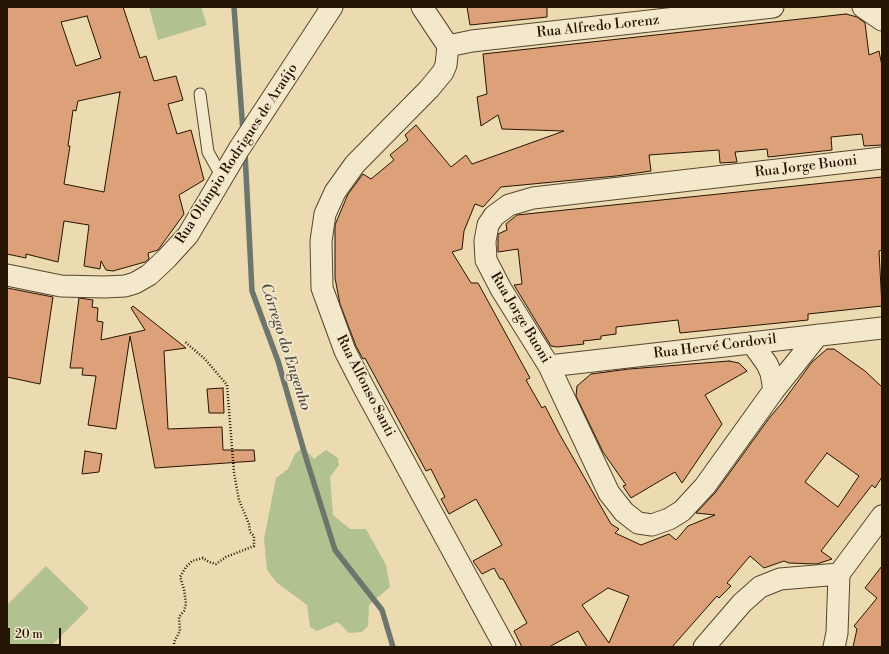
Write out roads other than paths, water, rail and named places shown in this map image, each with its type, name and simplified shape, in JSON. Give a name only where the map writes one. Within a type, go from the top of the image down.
[{"type":"street","name":"Rua Olímpio Rodrigues de Araújo","points":[[7,275],[61,286],[125,286],[135,283],[160,266],[188,235],[239,149],[332,7]]},
{"type":"street","points":[[422,7],[448,46]]},
{"type":"street","name":"Rua Alfredo Lorenz","points":[[448,46],[472,41],[773,7]]},
{"type":"street","points":[[863,7],[882,20]]},
{"type":"street","name":"Rua Alfonso Santi","points":[[448,46],[448,58],[443,72],[355,164],[335,192],[325,214],[321,241],[322,288],[345,351],[505,647]]},
{"type":"street","name":"Rua Jorge Buoni","points":[[818,335],[774,390],[704,486],[682,511],[669,519],[652,525],[638,523],[624,512],[609,493],[549,366],[501,289],[486,260],[485,241],[488,225],[494,216],[509,205],[533,198],[882,158]]},
{"type":"street","name":"Rua Hervé Cordovil","points":[[549,366],[882,328]]},
{"type":"street","points":[[752,343],[767,364],[771,373],[774,390]]},
{"type":"street","points":[[834,647],[837,633],[839,574],[882,516]]},
{"type":"street","points":[[704,647],[742,603],[760,587],[780,579],[839,574]]},
{"type":"lane","points":[[200,94],[208,152],[222,177]]},
{"type":"waterway","name":"Córrego do Engenho","points":[[234,7],[243,132]]},
{"type":"waterway","name":"Córrego do Engenho","points":[[245,153],[252,291],[278,361],[306,458],[335,550],[382,610],[393,647]]}]
